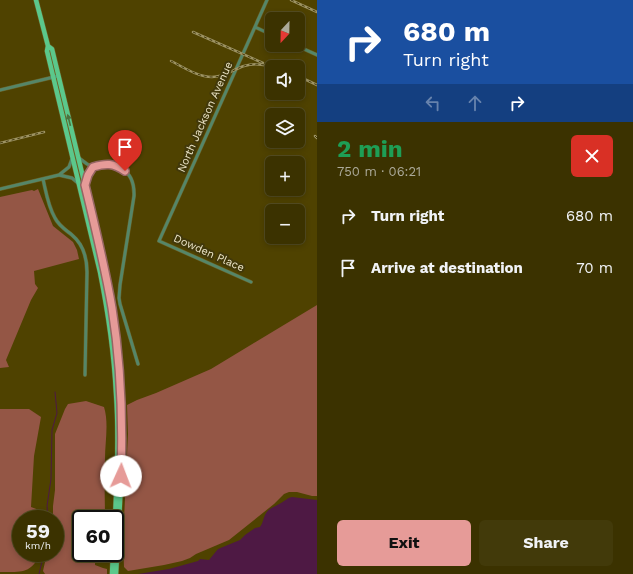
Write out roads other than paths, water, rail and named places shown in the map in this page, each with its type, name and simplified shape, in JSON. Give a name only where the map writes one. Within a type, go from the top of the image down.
[{"type":"main road","points":[[36,0],[48,46],[52,49],[72,159],[100,272],[116,357],[118,450],[115,510]]},
{"type":"main road","points":[[56,77],[79,158],[113,314],[122,410],[122,449],[116,574]]},
{"type":"main road","points":[[112,574],[113,562]]},
{"type":"street","name":"North Jackson Avenue","points":[[159,241],[267,0]]},
{"type":"street","points":[[255,27],[265,32]]},
{"type":"street","points":[[305,50],[317,55]]},
{"type":"street","points":[[0,90],[56,77]]},
{"type":"street","points":[[79,158],[93,167],[107,164],[119,167],[129,175],[133,184],[134,196],[119,298],[138,364]]},
{"type":"street","points":[[0,189],[59,175],[69,167],[72,159]]},
{"type":"street","points":[[85,185],[88,175],[93,167]]},
{"type":"street","points":[[59,175],[72,178],[78,183]]},
{"type":"street","points":[[43,179],[50,208],[55,219],[78,241],[83,248],[86,258],[85,375]]},
{"type":"street","name":"Dowden Place","points":[[159,241],[251,282]]},
{"type":"waterway","points":[[47,510],[51,479],[52,430],[57,413],[55,392]]},
{"type":"waterway","points":[[39,574],[42,562]]},
{"type":"railway","points":[[291,0],[317,12]]},
{"type":"railway","points":[[193,32],[263,63]]},
{"type":"railway","points":[[171,61],[196,74],[207,77],[225,75],[251,64],[265,66]]},
{"type":"railway","points":[[305,79],[317,85]]},
{"type":"railway","points":[[0,143],[44,132]]}]
